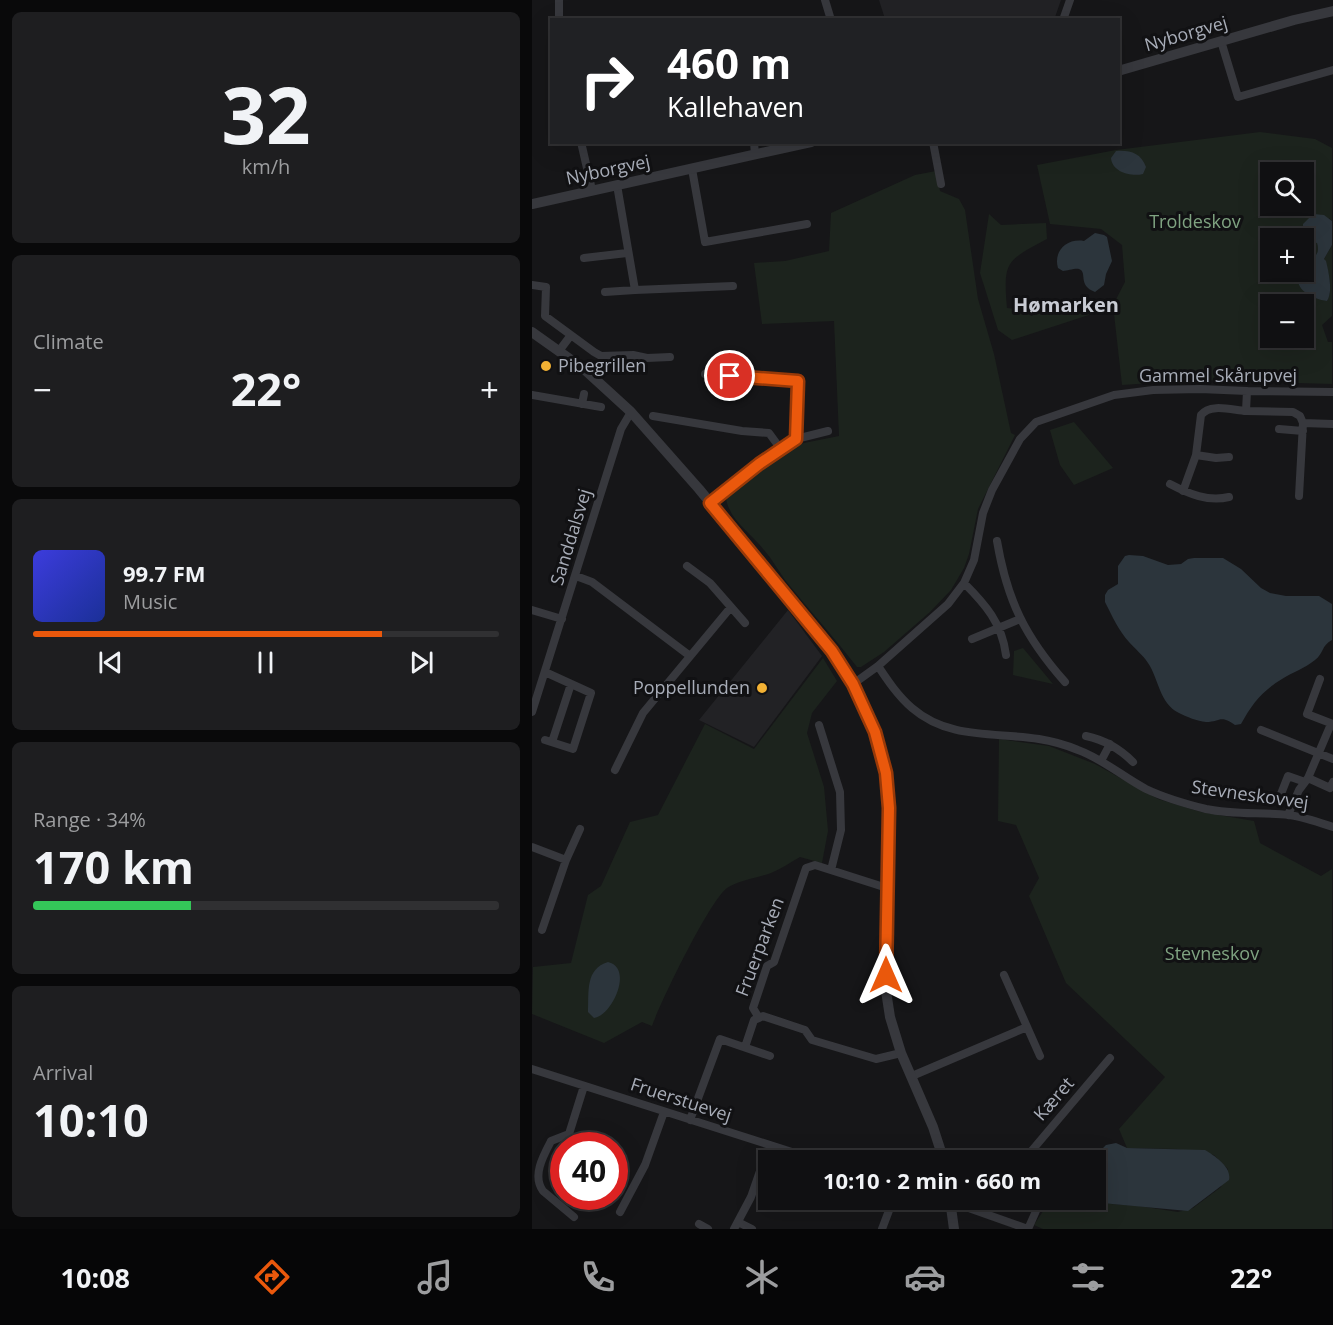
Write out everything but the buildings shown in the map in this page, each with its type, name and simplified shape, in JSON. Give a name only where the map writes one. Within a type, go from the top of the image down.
[{"type":"street","points":[[559,0],[559,18]]},
{"type":"street","points":[[825,0],[830,18]]},
{"type":"street","points":[[1064,18],[1069,0]]},
{"type":"street","name":"Nyborgvej","points":[[1120,70],[1294,20],[1333,12]]},
{"type":"street","points":[[1221,41],[1238,97],[1333,70]]},
{"type":"street","points":[[581,144],[592,190]]},
{"type":"street","points":[[754,144],[755,155]]},
{"type":"street","name":"Nyborgvej","points":[[532,204],[802,144]]},
{"type":"street","points":[[933,144],[941,184]]},
{"type":"street","points":[[692,169],[705,242],[807,224]]},
{"type":"street","points":[[617,185],[635,290]]},
{"type":"street","points":[[584,258],[627,253]]},
{"type":"street","points":[[532,285],[546,287],[545,316],[601,356],[670,357]]},
{"type":"street","points":[[605,292],[733,286]]},
{"type":"street","points":[[532,332],[584,369],[631,412],[710,503],[832,651],[853,684],[875,732],[886,773],[889,808],[886,991],[890,1017],[901,1053],[941,1150]]},
{"type":"street","points":[[559,351],[571,335]]},
{"type":"street","points":[[705,374],[798,381],[796,439]]},
{"type":"street","name":"Gammel Skårupvej","points":[[853,684],[948,604],[964,583],[974,560],[983,513],[992,490],[1022,436],[1036,422],[1114,395],[1153,390],[1200,388],[1333,392]]},
{"type":"street","points":[[1246,411],[1247,391]]},
{"type":"street","points":[[582,404],[584,394]]},
{"type":"street","points":[[532,395],[601,407]]},
{"type":"street","points":[[1183,491],[1196,455],[1201,415],[1209,408],[1293,412],[1300,416],[1303,427],[1299,496]]},
{"type":"street","name":"Sanddalsvej","points":[[532,712],[621,429],[631,412]]},
{"type":"street","points":[[653,416],[742,431],[769,433],[780,448]]},
{"type":"street","points":[[1279,429],[1333,424]]},
{"type":"street","points":[[710,503],[780,448],[796,439],[828,431]]},
{"type":"street","points":[[1196,455],[1229,457]]},
{"type":"street","points":[[1170,484],[1183,491],[1216,500],[1229,497]]},
{"type":"street","points":[[997,541],[1001,565],[1020,619],[1032,642],[1064,682]]},
{"type":"street","points":[[687,566],[710,583],[745,623]]},
{"type":"street","points":[[576,576],[592,582],[690,656]]},
{"type":"street","points":[[964,583],[992,613],[999,627],[1006,655]]},
{"type":"street","points":[[615,770],[643,712],[731,607]]},
{"type":"street","points":[[532,610],[562,619]]},
{"type":"street","points":[[972,639],[1020,619]]},
{"type":"street","name":"Stevneskovvej","points":[[877,666],[913,709],[932,722],[955,731],[979,735],[1038,738],[1060,743],[1082,751],[1146,789],[1180,803],[1240,814],[1288,815],[1314,820],[1333,827]]},
{"type":"street","points":[[545,672],[591,693],[573,749],[548,741],[571,684]]},
{"type":"street","points":[[1288,815],[1298,790],[1307,780],[1332,724],[1307,714],[1321,679]]},
{"type":"street","points":[[819,725],[840,792],[841,830],[831,870]]},
{"type":"street","points":[[1261,730],[1333,759]]},
{"type":"street","points":[[1086,736],[1110,744],[1133,762]]},
{"type":"street","points":[[1101,761],[1110,744]]},
{"type":"street","points":[[1279,799],[1288,776],[1330,788],[1333,782]]},
{"type":"street","points":[[542,930],[566,860],[580,829]]},
{"type":"street","points":[[532,847],[566,860]]},
{"type":"street","name":"Fruerparken","points":[[745,1047],[754,1020],[759,1018],[753,1008],[761,982],[767,966],[774,962],[806,868],[815,865],[887,888]]},
{"type":"street","points":[[1004,975],[1040,1056]]},
{"type":"street","points":[[759,1018],[763,1016],[805,1030],[812,1040],[876,1059],[901,1053]]},
{"type":"street","points":[[912,1076],[1027,1027]]},
{"type":"street","points":[[690,1120],[720,1039],[770,1056]]},
{"type":"street","name":"Kæret","points":[[1032,1150],[1110,1058]]},
{"type":"street","name":"Fruerstuevej","points":[[532,1070],[785,1150]]},
{"type":"street","points":[[574,1217],[542,1191],[539,1186],[539,1166],[550,1141],[569,1134],[584,1086]]},
{"type":"street","points":[[620,1212],[645,1165],[664,1112]]},
{"type":"street","points":[[752,1229],[736,1225],[751,1197],[769,1145]]},
{"type":"street","points":[[882,1229],[889,1210]]},
{"type":"street","points":[[950,1210],[954,1229]]},
{"type":"street","points":[[979,1210],[1028,1229],[1036,1210]]},
{"type":"street","points":[[699,1224],[708,1229]]},
{"type":"shaded area","points":[[879,0],[1061,0],[1055,18],[885,18]]},
{"type":"shaded area","points":[[1116,151],[1130,152],[1141,158],[1146,167],[1143,174],[1133,175],[1118,170],[1111,158]]},
{"type":"shaded area","points":[[1314,214],[1324,215],[1332,221],[1332,245],[1324,259],[1330,282],[1327,301],[1305,292],[1298,282],[1314,282],[1314,257],[1318,251],[1317,243],[1314,242],[1314,228],[1303,228],[1303,224]]},
{"type":"shaded area","points":[[1095,233],[1107,237],[1112,261],[1104,285],[1095,292],[1086,286],[1082,271],[1077,269],[1063,271],[1058,268],[1057,262],[1063,247],[1072,242],[1084,241]]},
{"type":"shaded area","points":[[1125,556],[1143,556],[1168,565],[1181,564],[1194,558],[1223,558],[1241,569],[1261,588],[1270,593],[1286,596],[1319,596],[1332,604],[1332,640],[1315,660],[1263,693],[1241,724],[1235,725],[1223,719],[1206,722],[1185,716],[1172,709],[1167,703],[1152,669],[1122,633],[1105,602],[1108,590],[1118,584],[1118,566]]},
{"type":"shaded area","name":"Poppellunden","points":[[788,610],[822,656],[754,747],[699,720]]},
{"type":"shaded area","points":[[608,962],[616,966],[620,982],[613,1001],[601,1015],[594,1018],[588,1012],[590,982],[595,970]]},
{"type":"shaded area","points":[[1116,1143],[1127,1148],[1205,1150],[1225,1166],[1229,1180],[1188,1211],[1106,1203],[1106,1150],[1101,1150],[1106,1145]]},
{"type":"green space","name":"Troldeskov","points":[[1260,132],[1315,139],[1332,148],[1332,221],[1329,218],[1317,243],[1318,251],[1314,257],[1314,228],[1260,228],[1260,282],[1300,282],[1309,294],[1260,294],[1260,348],[1314,348],[1314,296],[1327,301],[1329,297],[1330,280],[1324,259],[1332,245],[1332,316],[1322,325],[1328,342],[1332,342],[1332,384],[1197,380],[1122,385],[1113,305],[1125,282],[1122,245],[1101,229],[1050,224],[1037,165],[1116,150]]},
{"type":"green space","points":[[936,171],[940,191],[959,199],[965,210],[978,299],[994,354],[1011,433],[1015,435],[978,509],[969,554],[951,590],[930,612],[884,652],[861,667],[857,667],[785,580],[767,553],[736,520],[728,506],[726,498],[775,458],[799,444],[839,436],[834,321],[762,324],[754,263],[785,261],[829,251],[831,213],[915,175]]},
{"type":"green space","points":[[989,214],[1001,225],[1046,223],[1047,239],[1023,252],[1010,264],[1006,280],[1007,308],[1067,315],[1104,310],[1012,340],[998,330],[980,273]]},
{"type":"green space","points":[[1074,422],[1113,468],[1074,485],[1060,465],[1050,430]]},
{"type":"green space","points":[[1023,648],[1053,684],[1013,675],[1014,651]]},
{"type":"green space","points":[[823,658],[837,681],[812,713],[807,733],[824,787],[828,831],[822,863],[800,857],[771,873],[727,888],[719,896],[698,931],[652,1026],[642,1022],[604,1043],[532,1014],[533,967],[571,963],[588,895],[601,886],[630,822],[658,815],[705,724],[754,749]]},
{"type":"green space","name":"Stevneskov","points":[[999,739],[1049,746],[1095,764],[1158,799],[1201,812],[1254,821],[1260,843],[1321,876],[1332,869],[1332,1229],[1043,1229],[1034,1225],[1044,1210],[1106,1210],[1106,1204],[1178,1212],[1193,1208],[1221,1187],[1228,1169],[1214,1155],[1177,1149],[1127,1148],[1119,1129],[1165,1077],[1066,983],[1029,896],[1039,878],[1016,825],[998,821]]},
{"type":"place","name":"Pibegrillen","points":[[546,366]]},
{"type":"place","name":"Poppellunden","points":[[762,688]]},
{"type":"district","name":"Hømarken","points":[[1066,305]]},
{"type":"route","points":[[730,376],[798,381],[796,439],[780,448],[710,503],[832,651],[853,684],[875,732],[886,773],[889,808],[886,975]]}]
